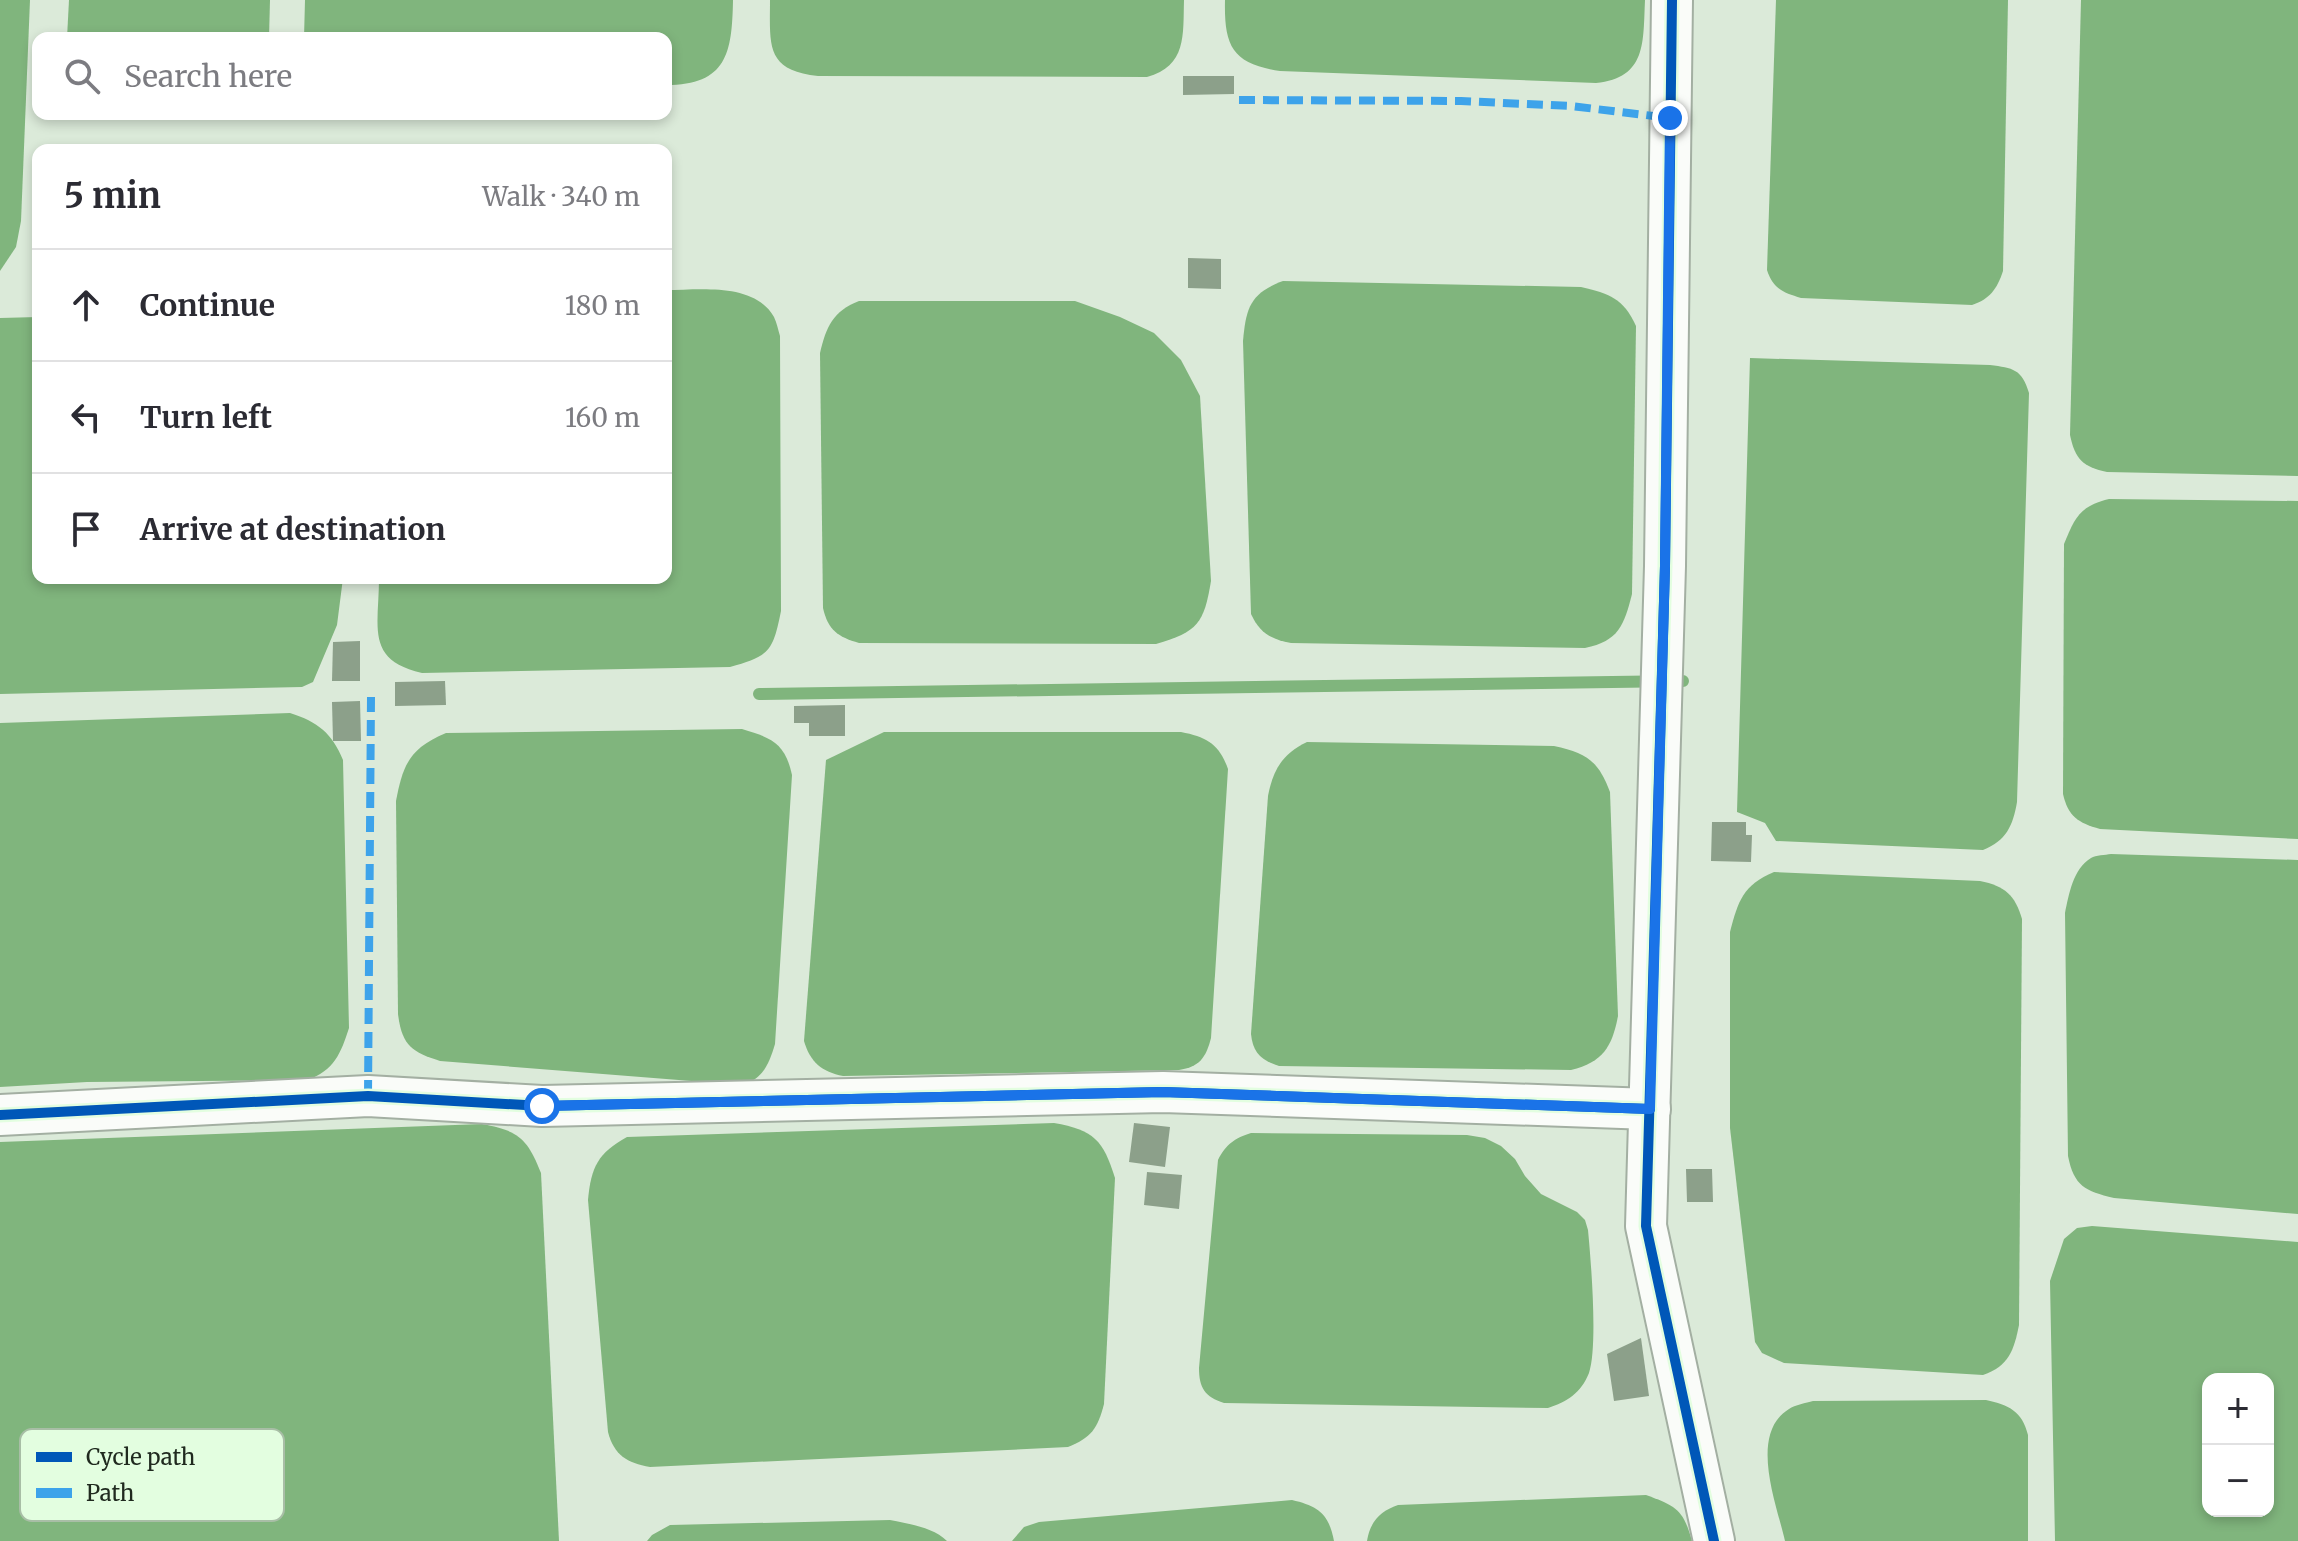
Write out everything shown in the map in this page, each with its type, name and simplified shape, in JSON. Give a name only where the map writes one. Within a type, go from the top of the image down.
[{"type":"street","points":[[1672,0],[1661,708],[1646,1226],[1714,1541]]},
{"type":"street","points":[[0,1115],[368,1096],[542,1106],[1163,1092],[1650,1109]]},
{"type":"shaded area","points":[[0,0],[30,0],[21,221],[16,247],[0,271]]},
{"type":"shaded area","points":[[69,0],[270,0],[269,32],[67,32]]},
{"type":"shaded area","points":[[305,0],[733,0],[731,36],[722,62],[714,72],[686,84],[672,85],[672,32],[304,32]]},
{"type":"shaded area","points":[[770,0],[1184,0],[1182,37],[1176,57],[1160,72],[1147,77],[818,76],[801,73],[788,68],[774,53]]},
{"type":"shaded area","points":[[1225,0],[1645,0],[1644,30],[1639,55],[1633,66],[1613,80],[1596,83],[1280,71],[1251,63],[1234,50],[1226,30]]},
{"type":"shaded area","points":[[1776,0],[2008,0],[2003,271],[1995,288],[1984,300],[1972,305],[1801,298],[1784,292],[1772,282],[1767,270]]},
{"type":"shaded area","points":[[2081,0],[2298,0],[2298,476],[2107,472],[2081,461],[2075,450],[2070,435]]},
{"type":"shaded area","points":[[1283,281],[1581,287],[1608,295],[1621,303],[1636,326],[1632,594],[1623,623],[1613,636],[1585,648],[1291,643],[1271,637],[1258,626],[1251,614],[1243,341],[1252,303],[1263,291]]},
{"type":"shaded area","points":[[710,289],[740,293],[765,306],[774,317],[780,336],[781,611],[772,643],[762,655],[730,667],[422,673],[391,660],[383,650],[378,626],[379,584],[672,584],[672,290]]},
{"type":"shaded area","points":[[859,301],[1075,301],[1154,333],[1181,360],[1200,396],[1211,581],[1197,624],[1181,635],[1156,644],[859,643],[835,632],[823,608],[820,353],[832,321]]},
{"type":"shaded area","points":[[32,317],[32,584],[342,584],[337,625],[313,682],[302,687],[0,694],[0,318]]},
{"type":"shaded area","points":[[1750,358],[1990,365],[2016,371],[2026,385],[2029,393],[2017,802],[2007,832],[1983,850],[1776,841],[1765,823],[1737,812]]},
{"type":"shaded area","points":[[2109,499],[2298,501],[2298,839],[2100,829],[2080,821],[2068,808],[2063,794],[2064,544],[2085,509]]},
{"type":"shaded area","points":[[290,713],[309,720],[323,730],[343,760],[349,1028],[335,1060],[324,1072],[307,1080],[87,1082],[0,1087],[0,723]]},
{"type":"shaded area","points":[[742,729],[776,743],[792,775],[775,1044],[760,1075],[742,1085],[440,1061],[410,1046],[402,1034],[398,1014],[396,801],[405,767],[416,751],[446,733]]},
{"type":"shaded area","points":[[884,732],[1181,732],[1205,739],[1221,753],[1228,769],[1211,1038],[1201,1060],[1192,1067],[1179,1070],[843,1076],[818,1065],[804,1041],[826,760]]},
{"type":"shaded area","points":[[1307,742],[1554,746],[1583,755],[1595,765],[1610,792],[1618,1016],[1609,1045],[1598,1058],[1571,1070],[1279,1066],[1259,1055],[1251,1034],[1268,796],[1280,764]]},
{"type":"shaded area","points":[[2111,854],[2298,860],[2298,1214],[2114,1198],[2088,1190],[2074,1174],[2068,1156],[2065,913],[2073,882],[2080,869],[2093,857]]},
{"type":"shaded area","points":[[1774,872],[1980,881],[2008,893],[2019,911],[2022,919],[2019,1325],[2009,1356],[1999,1367],[1983,1375],[1784,1363],[1762,1353],[1755,1342],[1730,1128],[1730,932],[1743,895],[1755,882]]},
{"type":"shaded area","points":[[1054,1123],[1079,1129],[1095,1139],[1106,1154],[1115,1178],[1104,1404],[1096,1426],[1088,1436],[1068,1447],[650,1467],[628,1460],[614,1447],[608,1432],[588,1200],[594,1170],[609,1149],[627,1137]]},
{"type":"shaded area","points":[[482,1124],[513,1133],[526,1144],[541,1173],[559,1541],[0,1541],[0,1142]]},
{"type":"shaded area","points":[[1251,1133],[1467,1135],[1485,1138],[1501,1146],[1515,1159],[1541,1194],[1577,1212],[1585,1220],[1593,1324],[1592,1360],[1582,1386],[1567,1400],[1548,1408],[1224,1403],[1208,1395],[1200,1381],[1199,1368],[1218,1160],[1232,1142]]},
{"type":"shaded area","points":[[2092,1226],[2298,1242],[2298,1541],[2055,1541],[2050,1281],[2064,1239],[2077,1228]]},
{"type":"shaded area","points":[[1986,1400],[2013,1410],[2022,1420],[2028,1435],[2028,1541],[1785,1541],[1772,1490],[1768,1452],[1770,1435],[1777,1420],[1789,1409],[1813,1401]]},
{"type":"shaded area","points":[[1646,1495],[1677,1510],[1692,1541],[1367,1541],[1377,1518],[1398,1505]]},
{"type":"shaded area","points":[[1292,1500],[1321,1513],[1329,1524],[1334,1541],[1012,1541],[1024,1527],[1039,1522]]},
{"type":"shaded area","points":[[890,1520],[928,1529],[947,1541],[647,1541],[670,1525]]},
{"type":"building","points":[[1183,76],[1234,76],[1234,94],[1183,95]]},
{"type":"building","points":[[1188,258],[1221,259],[1221,289],[1188,288]]},
{"type":"building","points":[[360,641],[360,681],[332,681],[333,642]]},
{"type":"building","points":[[445,681],[446,705],[395,706],[395,682]]},
{"type":"building","points":[[360,701],[361,741],[333,741],[332,702]]},
{"type":"building","points":[[845,705],[845,736],[809,736],[809,723],[794,723],[794,706]]},
{"type":"building","points":[[1712,822],[1746,822],[1746,835],[1752,835],[1751,862],[1711,861]]},
{"type":"building","points":[[1134,1123],[1170,1127],[1165,1167],[1129,1162]]},
{"type":"building","points":[[1686,1169],[1712,1169],[1713,1202],[1687,1202]]},
{"type":"building","points":[[1147,1172],[1182,1175],[1179,1209],[1144,1205]]},
{"type":"building","points":[[1641,1338],[1649,1396],[1614,1401],[1607,1354]]},
{"type":"waterway","points":[[759,694],[1683,681]]},
{"type":"marked path","points":[[1239,100],[1461,101],[1571,106],[1670,118]]},
{"type":"marked path","points":[[368,1096],[371,697]]},
{"type":"cycle path","points":[[1672,0],[1665,566],[1646,1226],[1714,1541]]},
{"type":"cycle path","points":[[0,1115],[368,1096],[542,1106],[1163,1092],[1650,1109]]},
{"type":"route","points":[[542,1106],[1163,1092],[1650,1109],[1665,566],[1670,118]]}]
